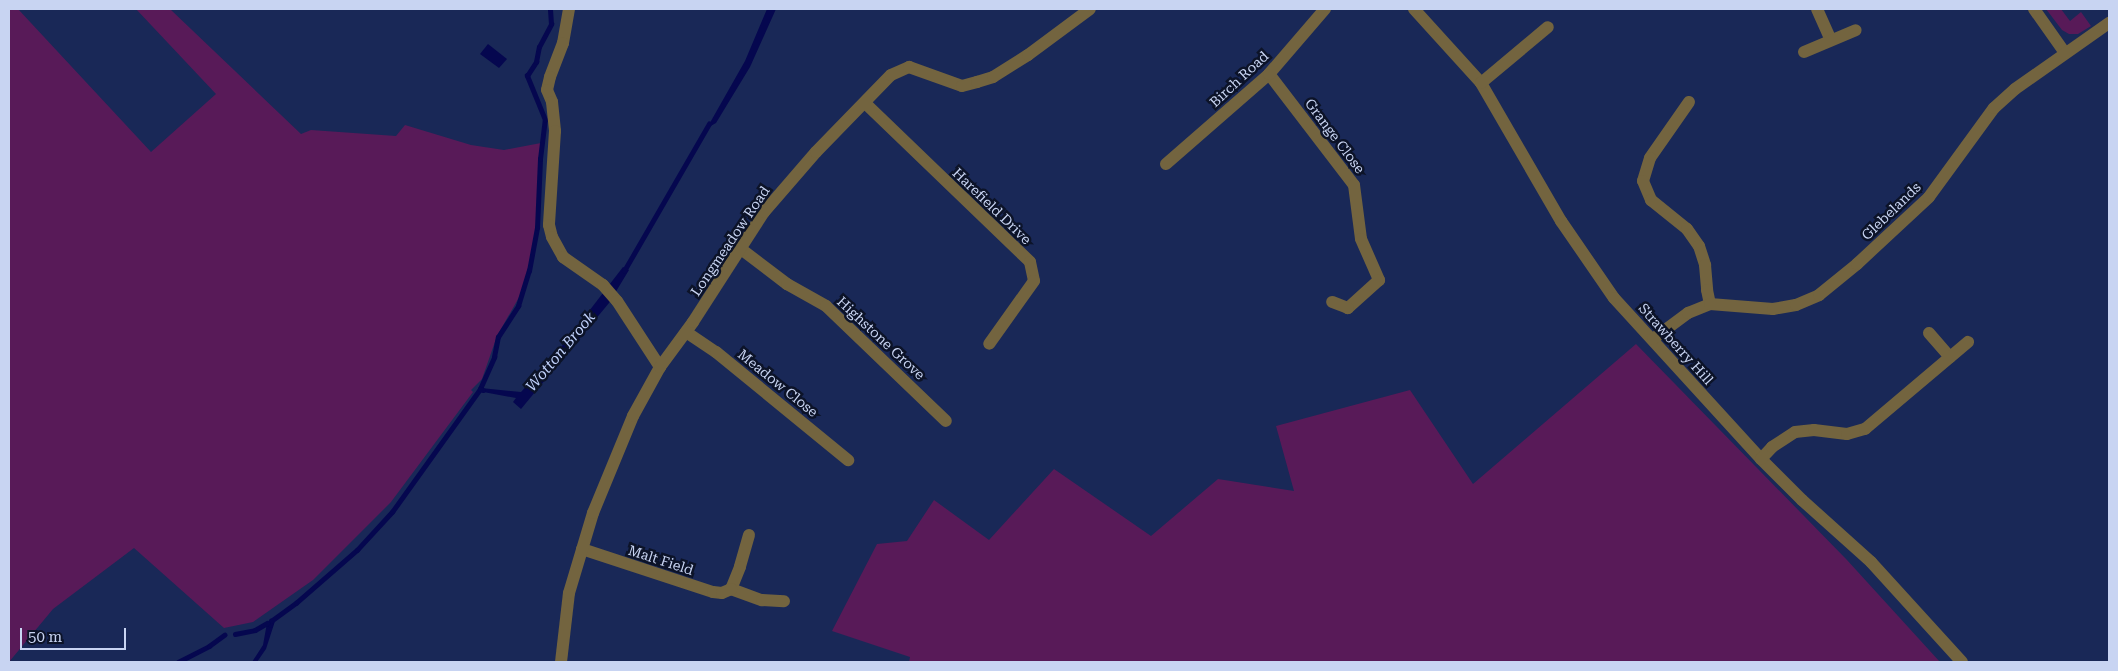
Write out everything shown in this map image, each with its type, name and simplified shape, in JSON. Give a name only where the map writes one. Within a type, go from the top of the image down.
[{"type":"street","points":[[569,9],[563,43],[550,77],[548,90],[552,102],[555,131],[549,225],[556,248],[562,256],[603,286],[618,301],[660,367]]},
{"type":"street","name":"Longmeadow Road","points":[[561,662],[569,593],[593,513],[632,416],[660,367],[686,332],[764,212],[792,179],[891,75],[909,67],[962,86],[992,77],[1028,55],[1090,9]]},
{"type":"street","name":"Birch Road","points":[[1166,164],[1269,74],[1325,9]]},
{"type":"street","name":"Strawberry Hill","points":[[1414,9],[1481,83],[1578,247],[1614,298],[1761,459],[1802,500],[1870,562],[1962,662]]},
{"type":"street","points":[[1816,9],[1831,40]]},
{"type":"street","points":[[2034,9],[2065,53]]},
{"type":"street","name":"Glebelands","points":[[1652,339],[1688,313],[1710,304],[1773,309],[1796,305],[1819,295],[1857,264],[1929,197],[1994,108],[2016,88],[2109,23]]},
{"type":"street","points":[[1481,83],[1548,26]]},
{"type":"street","points":[[1804,52],[1856,30]]},
{"type":"street","name":"Grange Close","points":[[1269,74],[1354,185],[1361,239],[1379,280],[1348,308],[1332,302]]},
{"type":"street","points":[[1689,102],[1650,158],[1643,181],[1652,200],[1687,229],[1699,246],[1705,265],[1706,290],[1710,304]]},
{"type":"street","name":"Harefield Drive","points":[[865,103],[1030,262],[1034,281],[988,344]]},
{"type":"street","name":"Highstone Grove","points":[[741,249],[787,284],[826,306],[946,421]]},
{"type":"street","name":"Meadow Close","points":[[686,332],[716,352],[849,460]]},
{"type":"street","points":[[1929,333],[1950,357]]},
{"type":"street","points":[[1761,459],[1772,448],[1795,432],[1814,430],[1847,434],[1865,429],[1968,342]]},
{"type":"street","points":[[731,589],[740,567],[749,535]]},
{"type":"street","name":"Malt Field","points":[[582,549],[712,592],[722,593],[731,589],[762,600],[784,601]]},
{"type":"shaded area","points":[[9,9],[18,9],[151,152],[216,94],[136,9],[170,9],[301,134],[311,130],[396,136],[405,125],[471,145],[504,150],[541,143],[536,228],[528,270],[522,292],[497,336],[482,379],[471,390],[473,392],[391,502],[313,580],[253,622],[224,628],[134,548],[53,609],[9,662]]},
{"type":"shaded area","points":[[2046,9],[2061,9],[2070,21],[2081,12],[2091,26],[2078,34],[2069,34],[2062,30]]},
{"type":"shaded area","points":[[1636,344],[1847,560],[1940,662],[909,662],[910,657],[832,631],[877,544],[907,541],[934,500],[989,540],[1054,469],[1151,536],[1218,479],[1294,491],[1276,426],[1410,390],[1473,484]]},
{"type":"water","points":[[767,9],[776,9],[750,67],[716,123],[707,128],[745,61]]},
{"type":"water","points":[[488,44],[507,59],[499,68],[480,54]]},
{"type":"water","points":[[623,267],[629,270],[609,303],[521,409],[513,402],[516,398],[478,391],[481,388],[521,392],[559,350]]},
{"type":"water","points":[[276,618],[266,649],[257,662],[252,662],[263,645],[267,623]]},
{"type":"waterway","points":[[480,389],[494,357],[498,337],[518,306],[529,271],[537,228],[540,159],[545,120],[527,76],[536,62],[539,47],[551,24],[550,9]]},
{"type":"waterway","name":"Wotton Brook","points":[[624,271],[709,124]]},
{"type":"waterway","name":"Wotton Brook","points":[[270,625],[271,621],[296,603],[357,550],[392,512],[480,389],[483,390]]},
{"type":"waterway","points":[[235,634],[255,630],[267,623]]},
{"type":"waterway","points":[[178,662],[209,646],[224,635]]}]
